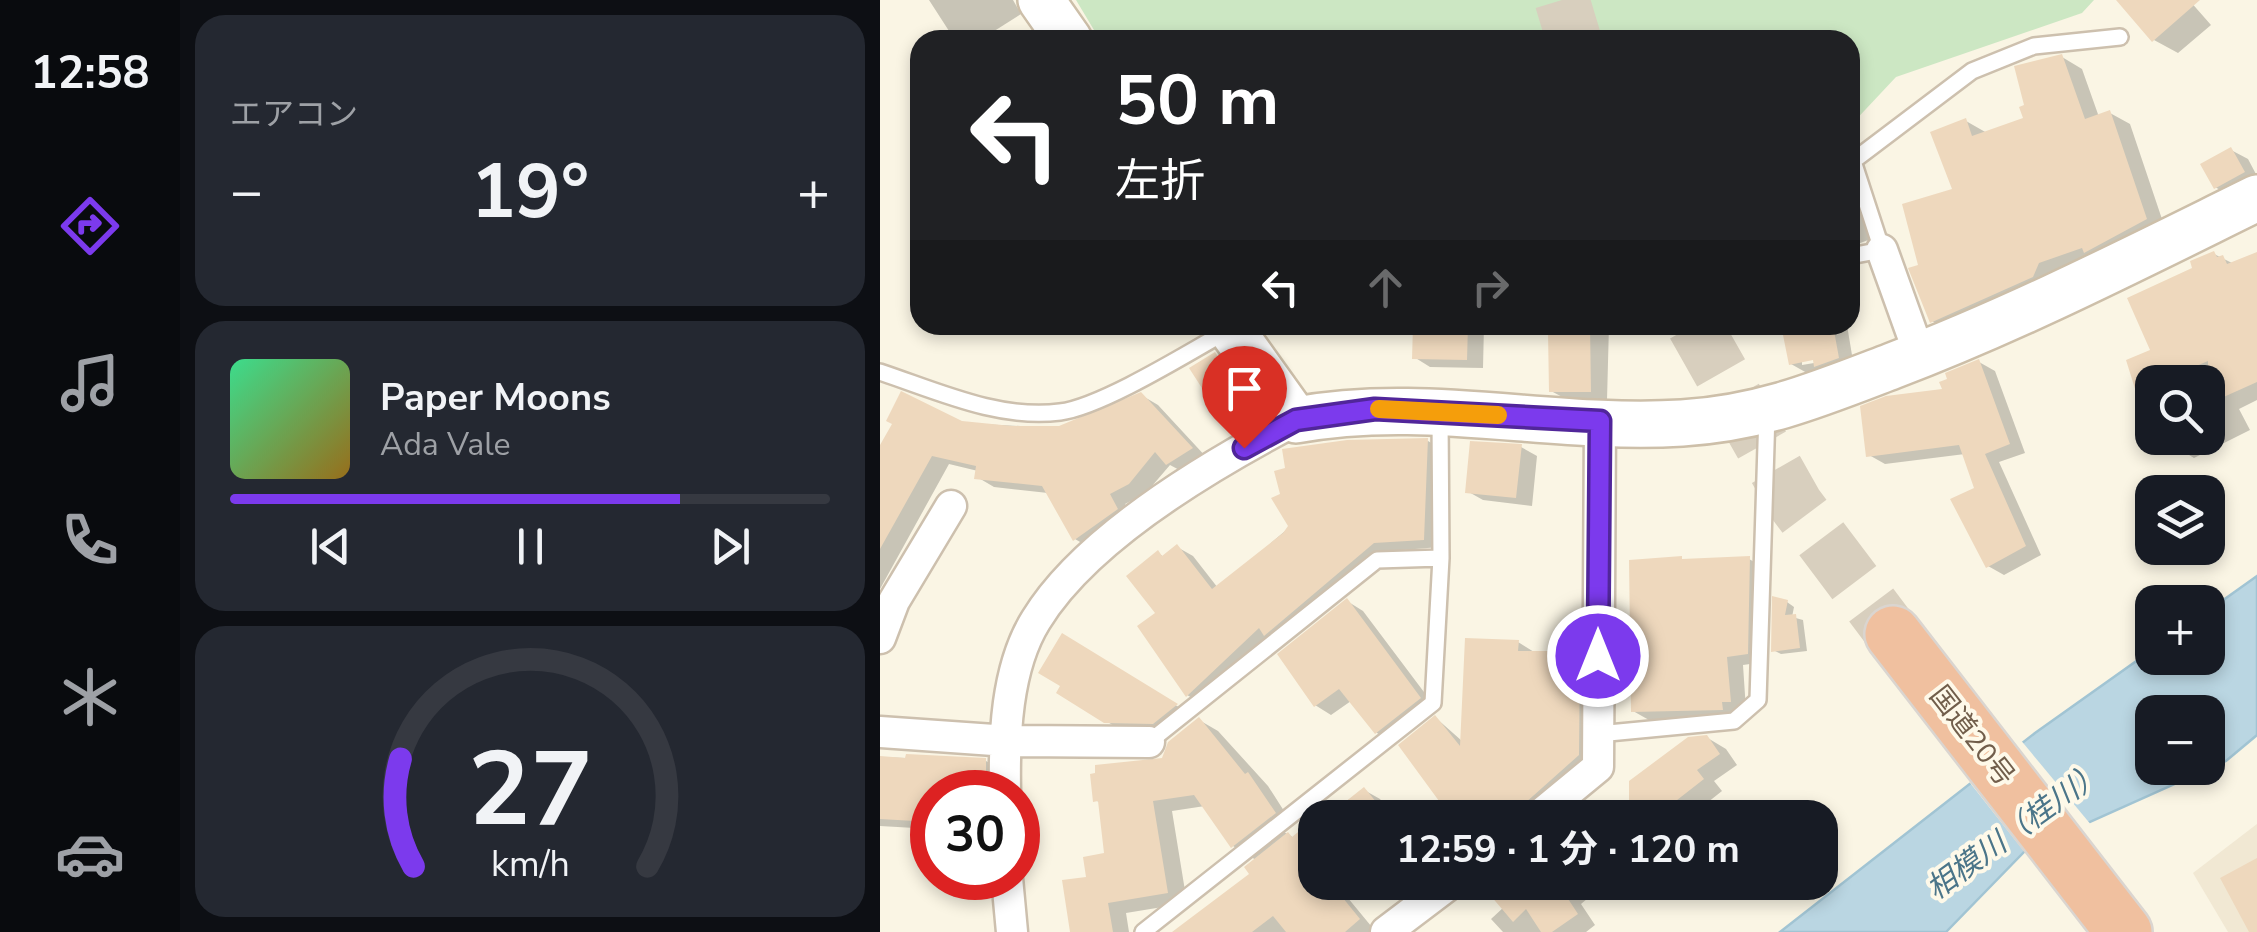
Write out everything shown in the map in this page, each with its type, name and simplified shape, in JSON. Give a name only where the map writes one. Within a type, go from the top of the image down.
[{"type":"highway","name":"国道20号","points":[[1893,634],[2124,932]]},
{"type":"street","points":[[1041,0],[1062,30]]},
{"type":"street","points":[[1006,770],[1011,690],[1035,621],[1083,562],[1186,484],[1296,420],[1375,409],[1680,423],[1766,414],[2015,318],[2257,198]]},
{"type":"street","points":[[1882,250],[1920,356]]},
{"type":"street","points":[[1236,335],[1296,420]]},
{"type":"street","points":[[1558,800],[1598,768],[1600,421]]},
{"type":"street","points":[[880,638],[894,601],[951,506]]},
{"type":"street","points":[[880,732],[1008,741],[1149,742]]},
{"type":"street","points":[[1009,900],[1012,932]]},
{"type":"street","points":[[1386,932],[1428,900]]},
{"type":"lane","points":[[1860,156],[1972,70],[2034,46],[2120,38]]},
{"type":"lane","points":[[1860,182],[1882,250],[1860,254]]},
{"type":"lane","points":[[880,372],[986,408],[1062,412],[1142,379],[1216,335]]},
{"type":"lane","points":[[1143,932],[1433,703],[1441,558],[1440,412]]},
{"type":"lane","points":[[1598,734],[1734,721],[1758,700],[1766,414]]},
{"type":"lane","points":[[1149,742],[1377,560],[1441,558]]},
{"type":"shaded area","points":[[2257,824],[2257,932],[2228,932],[2193,873]]},
{"type":"green space","points":[[1076,0],[2094,0],[2082,13],[1896,77],[1860,115],[1860,30],[1094,30]]},
{"type":"water","name":"相模川（桂川）","points":[[2257,576],[2257,735],[2226,761],[2225,695],[2135,695],[2135,785],[2172,785],[2025,851],[1946,932],[1780,932],[1821,900],[1838,900],[1838,887],[2035,733],[2135,662],[2135,675],[2225,675],[2225,599]]},
{"type":"pier","points":[[2019,738],[2092,826],[2027,855],[1967,779]]},
{"type":"building","points":[[2116,0],[2200,0],[2152,42]]},
{"type":"building","points":[[2062,54],[2085,119],[2110,110],[2147,219],[2084,253],[2082,248],[2039,263],[2033,277],[1930,323],[1908,268],[1918,265],[1902,204],[1952,189],[1930,132],[1966,118],[1972,136],[2023,118],[2019,107],[2024,105],[2014,66]]},
{"type":"building","points":[[2231,147],[2245,172],[2214,189],[2200,164]]},
{"type":"building","points":[[2214,251],[2217,257],[2223,255],[2227,264],[2257,252],[2257,382],[2225,396],[2225,365],[2208,365],[2208,361],[2199,365],[2135,365],[2135,389],[2126,360],[2150,350],[2127,298],[2192,268],[2190,261]]},
{"type":"building","points":[[1413,335],[1468,335],[1467,360],[1412,359]]},
{"type":"building","points":[[1548,335],[1590,335],[1591,392],[1549,392]]},
{"type":"building","points":[[1783,335],[1835,335],[1839,358],[1814,367],[1813,360],[1789,365]]},
{"type":"building","points":[[1215,352],[1253,411],[1227,427],[1189,368]]},
{"type":"building","points":[[1979,359],[2010,444],[1985,454],[2026,546],[1986,568],[1950,499],[1974,488],[1959,445],[1866,457],[1860,406],[1886,396],[1942,389],[1939,382],[1947,379],[1945,373]]},
{"type":"building","points":[[901,391],[962,421],[1012,426],[1059,426],[1141,392],[1193,448],[1166,465],[1155,452],[1129,484],[1110,494],[1118,509],[1073,541],[1042,486],[974,479],[976,466],[932,456],[880,549],[880,445],[892,424],[886,421]]},
{"type":"building","points":[[1428,438],[1424,540],[1374,543],[1264,636],[1259,628],[1186,697],[1137,626],[1155,613],[1126,576],[1158,550],[1162,556],[1177,544],[1212,589],[1283,533],[1288,526],[1271,498],[1280,494],[1274,471],[1285,468],[1282,449],[1347,440]]},
{"type":"building","points":[[1470,441],[1522,444],[1516,498],[1465,493]]},
{"type":"building","points":[[1750,556],[1748,654],[1727,657],[1731,702],[1722,702],[1723,710],[1631,712],[1629,560]]},
{"type":"building","points":[[1772,596],[1788,600],[1785,615],[1796,614],[1800,648],[1771,652]]},
{"type":"building","points":[[1347,598],[1421,698],[1375,734],[1339,689],[1314,707],[1277,654]]},
{"type":"building","points":[[1062,633],[1178,704],[1153,724],[1104,723],[1056,693],[1060,686],[1038,673]]},
{"type":"building","points":[[1465,638],[1519,640],[1518,651],[1580,651],[1579,755],[1528,800],[1438,800],[1398,745],[1435,715],[1460,746]]},
{"type":"building","points":[[1199,717],[1245,774],[1248,772],[1276,813],[1231,848],[1194,795],[1153,801],[1168,893],[1108,903],[1113,932],[1070,932],[1062,880],[1086,877],[1083,857],[1104,853],[1098,801],[1093,802],[1090,774],[1095,773],[1095,765],[1162,758],[1168,742]]},
{"type":"building","points":[[1707,735],[1720,754],[1697,770],[1704,779],[1677,800],[1629,800],[1629,781],[1688,737]]},
{"type":"building","points":[[906,754],[986,758],[986,770],[910,770],[910,821],[880,819],[880,756],[905,758]]},
{"type":"building","points":[[1364,787],[1374,800],[1348,800]]},
{"type":"building","points":[[1288,832],[1292,837],[1298,832],[1298,900],[1345,900],[1360,919],[1345,932],[1286,932],[1273,916],[1252,932],[1172,932],[1249,874],[1244,867]]},
{"type":"building","points":[[2257,858],[2257,932],[2249,932],[2220,878]]},
{"type":"building","points":[[1494,900],[1569,900],[1578,914],[1552,932],[1541,932],[1526,909],[1513,922]]},
{"type":"tunnel","points":[[1562,0],[1571,30]]},
{"type":"tunnel","points":[[1700,335],[1796,505],[1893,634]]},
{"type":"slow traffic","points":[[1379,409],[1498,415]]},
{"type":"route","points":[[1244,448],[1296,420],[1375,409],[1600,421],[1598,656]]}]
